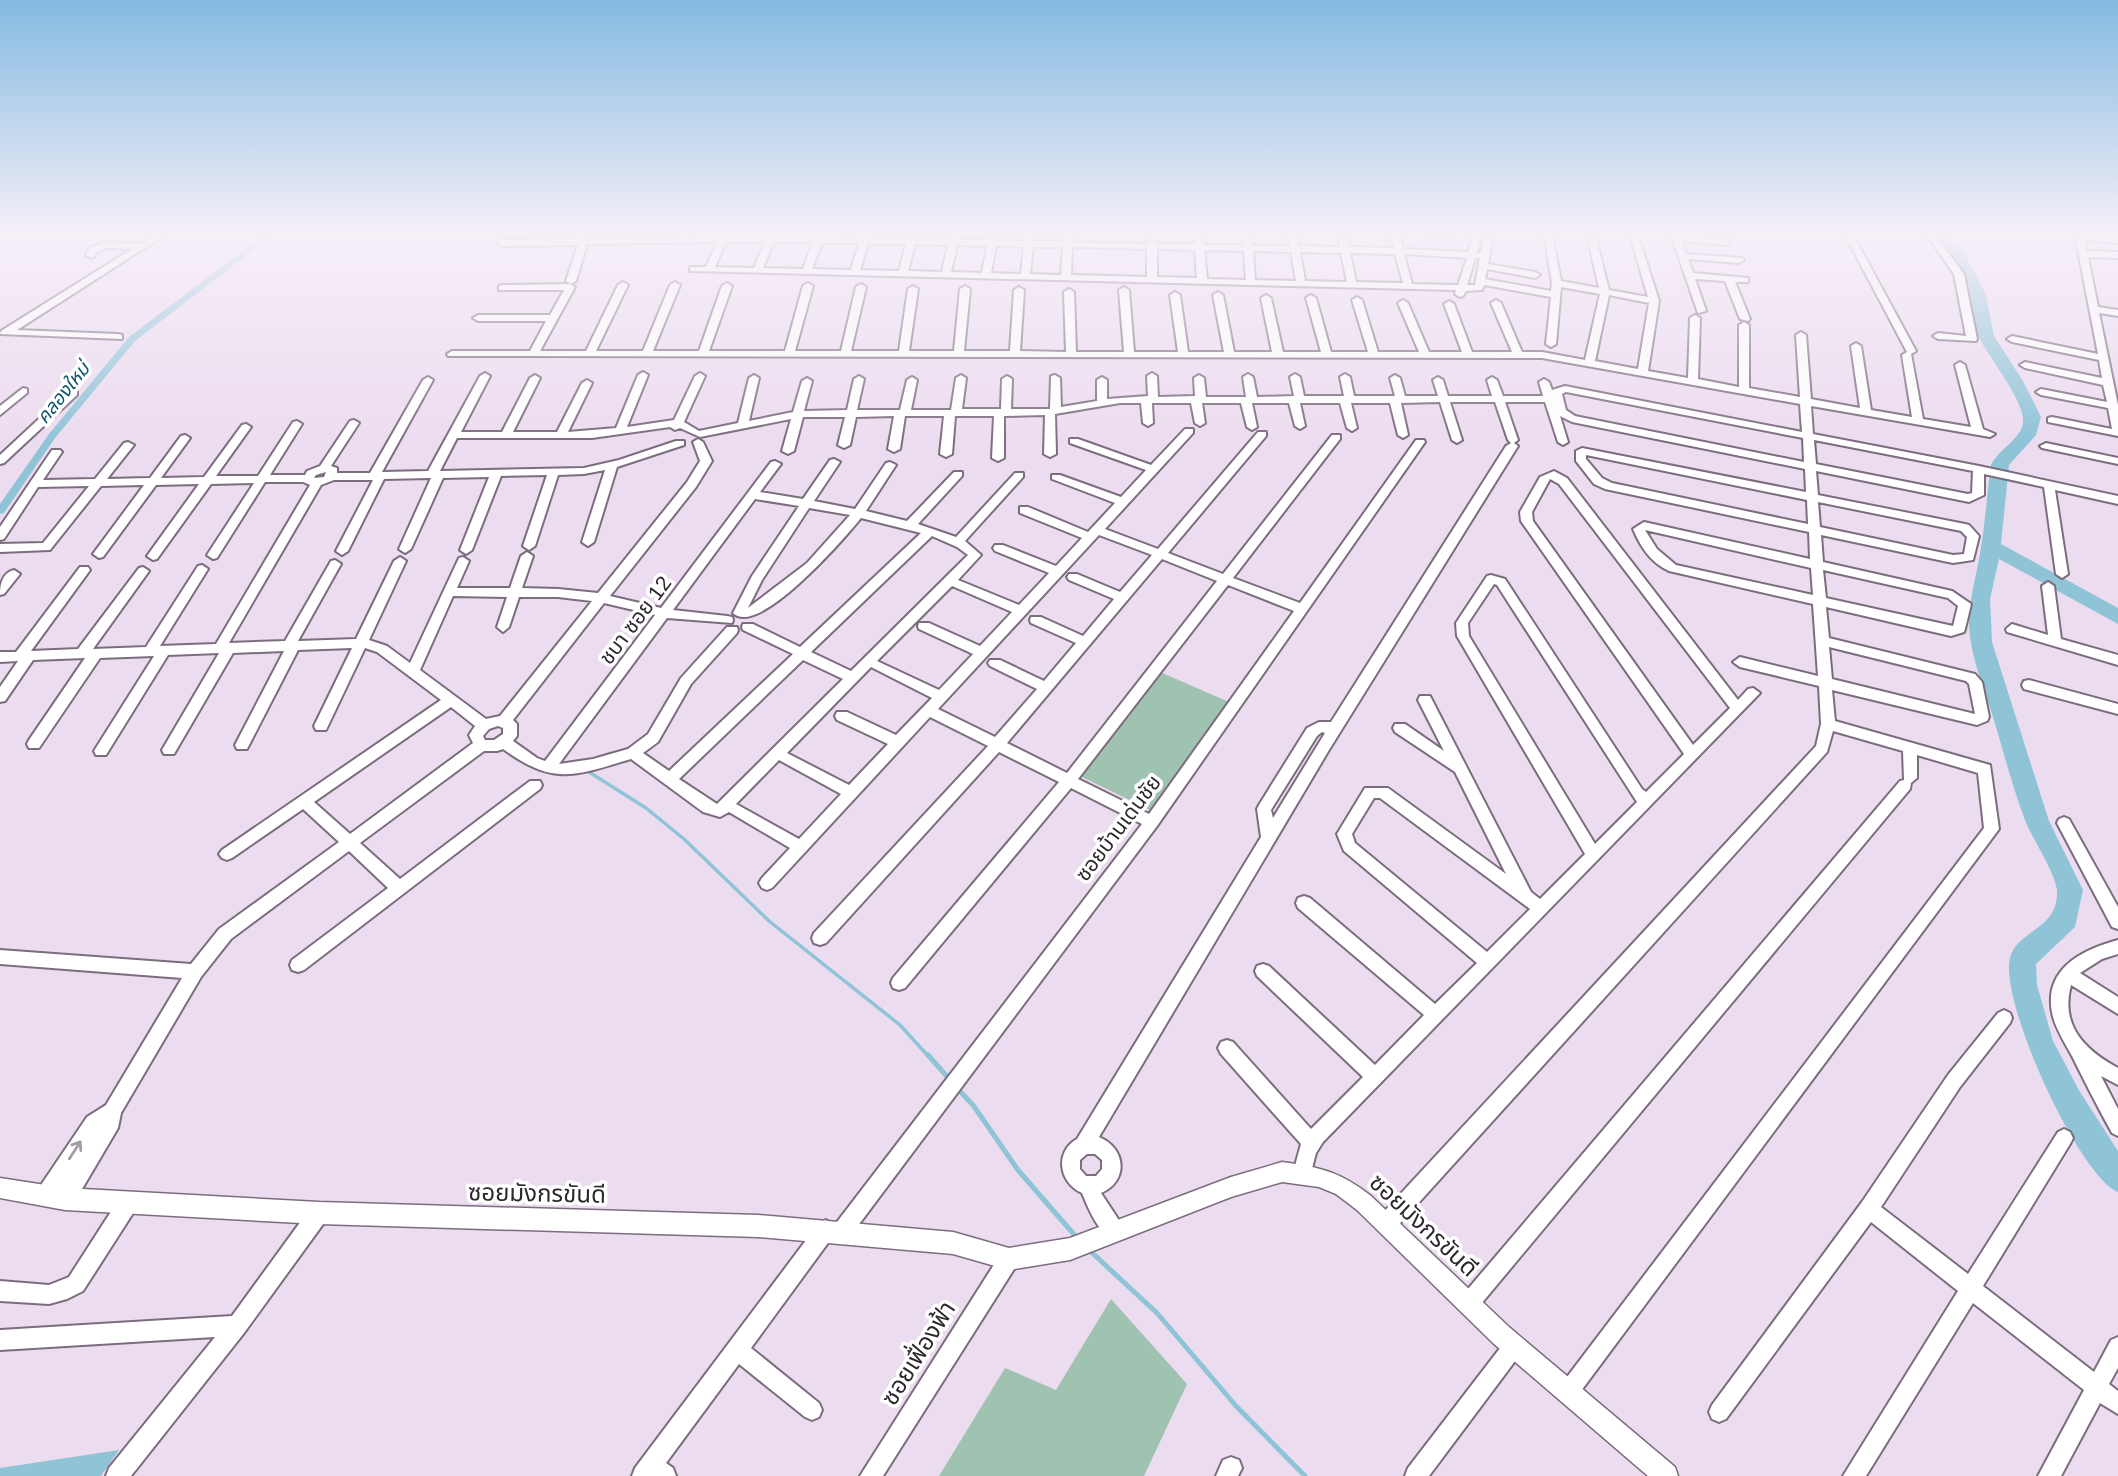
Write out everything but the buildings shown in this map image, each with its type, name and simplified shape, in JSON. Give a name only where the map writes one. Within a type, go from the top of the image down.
[{"type":"street","points":[[3,333],[50,304]]},
{"type":"street","points":[[533,354],[560,304]]},
{"type":"street","points":[[590,354],[614,304]]},
{"type":"street","points":[[647,354],[667,304]]},
{"type":"street","points":[[703,354],[721,304]]},
{"type":"street","points":[[789,354],[803,304]]},
{"type":"street","points":[[846,354],[857,304]]},
{"type":"street","points":[[903,355],[911,304]]},
{"type":"street","points":[[959,355],[964,304]]},
{"type":"street","points":[[1015,354],[1017,304]]},
{"type":"street","points":[[1069,304],[1071,355]]},
{"type":"street","points":[[1125,304],[1129,355]]},
{"type":"street","points":[[1176,304],[1183,353]]},
{"type":"street","points":[[1220,304],[1229,354]]},
{"type":"street","points":[[1267,304],[1278,354]]},
{"type":"street","points":[[1313,304],[1327,354]]},
{"type":"street","points":[[1358,304],[1374,355]]},
{"type":"street","points":[[1403,304],[1425,355]]},
{"type":"street","points":[[1449,304],[1468,355]]},
{"type":"street","points":[[1496,304],[1518,355]]},
{"type":"street","points":[[1551,344],[1556,304]]},
{"type":"street","points":[[1590,362],[1602,304]]},
{"type":"street","points":[[1643,372],[1654,304]]},
{"type":"street","points":[[1693,382],[1698,314],[1696,304]]},
{"type":"street","points":[[1738,304],[1744,322],[1744,392]]},
{"type":"street","points":[[1884,304],[1909,353],[1919,421]]},
{"type":"street","points":[[1938,336],[1972,339],[1965,304]]},
{"type":"street","points":[[2052,420],[2118,433],[2093,304]]},
{"type":"street","points":[[2094,309],[2118,313]]},
{"type":"street","points":[[478,318],[552,318]]},
{"type":"street","points":[[3,333],[118,337]]},
{"type":"street","points":[[1387,1223],[1822,748],[1828,724],[1801,335]]},
{"type":"street","points":[[2012,339],[2102,358]]},
{"type":"street","points":[[1856,346],[1867,412]]},
{"type":"street","points":[[452,354],[1518,355],[1590,362],[1744,392],[1984,433],[1960,365]]},
{"type":"street","points":[[2025,365],[2106,382]]},
{"type":"street","points":[[620,431],[643,374]]},
{"type":"street","points":[[321,726],[402,555],[452,435],[485,376]]},
{"type":"street","points":[[504,721],[512,729],[504,742],[488,747],[481,745],[476,735],[484,725],[504,721],[702,467],[685,434],[700,376]]},
{"type":"street","points":[[1148,423],[1152,376]]},
{"type":"street","points":[[820,937],[998,744],[1159,554],[1257,430],[1249,400],[1248,377]]},
{"type":"street","points":[[1295,377],[1300,426]]},
{"type":"street","points":[[1345,377],[1352,428]]},
{"type":"street","points":[[506,435],[534,378]]},
{"type":"street","points":[[743,423],[754,378]]},
{"type":"street","points":[[946,454],[961,378]]},
{"type":"street","points":[[1050,454],[1055,378]]},
{"type":"street","points":[[767,884],[1195,427],[1199,378]]},
{"type":"street","points":[[1395,378],[1403,435]]},
{"type":"street","points":[[844,445],[859,379]]},
{"type":"street","points":[[998,458],[1007,379]]},
{"type":"street","points":[[341,551],[428,380]]},
{"type":"street","points":[[894,449],[912,380]]},
{"type":"street","points":[[1102,380],[1102,401]]},
{"type":"street","points":[[1438,380],[1457,440]]},
{"type":"street","points":[[1116,1231],[1098,1208],[1088,1185],[1076,1178],[1070,1166],[1074,1153],[1084,1145],[1512,443],[1492,380]]},
{"type":"street","points":[[788,450],[807,381]]},
{"type":"street","points":[[1544,382],[1563,442]]},
{"type":"street","points":[[561,435],[587,383]]},
{"type":"street","points":[[1979,469],[1978,495],[1969,498],[1572,419],[1561,412],[1556,392],[1565,389],[1807,435],[1979,469],[2018,477],[2118,500]]},
{"type":"street","points":[[0,412],[23,391]]},
{"type":"street","points":[[2041,392],[2112,406]]},
{"type":"street","points":[[0,461],[73,393]]},
{"type":"street","points":[[328,472],[377,476],[553,473],[612,466],[685,434],[798,414],[1053,411],[1102,401],[1150,399],[1550,400]]},
{"type":"street","points":[[35,484],[260,479],[312,481],[328,472],[354,423]]},
{"type":"street","points":[[213,555],[297,424]]},
{"type":"street","points":[[153,556],[246,427]]},
{"type":"street","points":[[452,435],[561,435],[620,431],[685,434]]},
{"type":"street","points":[[99,554],[185,438]]},
{"type":"street","points":[[900,983],[1070,779],[1336,438]]},
{"type":"street","points":[[1074,441],[1153,469]]},
{"type":"street","name":"ซอยบ้านเด่นชัย","points":[[653,1472],[737,1350],[941,1099],[1152,822],[1420,442]]},
{"type":"street","points":[[0,445],[16,446]]},
{"type":"street","points":[[0,548],[46,547],[128,445]]},
{"type":"street","points":[[2046,446],[2118,461]]},
{"type":"street","points":[[1582,451],[1594,452],[1965,528],[1973,536],[1969,557],[1961,561],[1814,530],[1609,486],[1598,481],[1579,456],[1582,451]]},
{"type":"street","points":[[0,536],[56,452]]},
{"type":"street","points":[[745,618],[756,579],[834,462]]},
{"type":"street","name":"ชบา ซอย 12","points":[[548,768],[775,464]]},
{"type":"street","points":[[504,742],[519,754],[548,768],[573,769],[633,753],[653,738],[687,681],[730,625],[745,618],[811,568],[859,515],[890,465]]},
{"type":"street","points":[[588,542],[612,466]]},
{"type":"street","points":[[503,627],[553,473]]},
{"type":"street","points":[[412,672],[464,556],[496,474]]},
{"type":"street","points":[[910,525],[958,474]]},
{"type":"street","points":[[957,543],[1019,475]]},
{"type":"street","points":[[1692,754],[1527,521],[1526,512],[1546,477],[1554,475],[1563,481],[1737,708]]},
{"type":"street","points":[[1056,477],[1122,502]]},
{"type":"street","points":[[169,750],[312,481]]},
{"type":"street","points":[[2049,485],[2062,574]]},
{"type":"street","points":[[633,753],[708,808],[720,811],[974,558],[973,551],[910,525],[754,495]]},
{"type":"street","points":[[1024,510],[1159,554],[1303,609]]},
{"type":"street","points":[[1644,526],[1952,594],[1965,604],[1963,617],[1955,631],[1819,602],[1668,566],[1646,543],[1639,529],[1644,526]]},
{"type":"street","points":[[669,779],[929,532]]},
{"type":"street","points":[[999,548],[1058,572]]},
{"type":"street","points":[[242,745],[291,645],[335,564]]},
{"type":"street","points":[[101,751],[202,569]]},
{"type":"street","points":[[0,697],[24,656],[84,570]]},
{"type":"street","points":[[34,744],[143,571]]},
{"type":"street","points":[[0,591],[14,574]]},
{"type":"street","points":[[1073,577],[1122,598]]},
{"type":"street","points":[[1595,853],[1586,845],[1462,636],[1462,623],[1491,579],[1501,582],[1637,793],[1646,801]]},
{"type":"street","points":[[957,584],[1022,611]]},
{"type":"street","points":[[2048,586],[2055,641]]},
{"type":"street","points":[[448,592],[514,592],[601,598],[730,625]]},
{"type":"street","points":[[745,618],[802,653],[853,678]]},
{"type":"street","points":[[1035,620],[1085,642]]},
{"type":"street","points":[[924,626],[984,653]]},
{"type":"street","points":[[2012,629],[2118,660]]},
{"type":"street","points":[[1740,662],[1981,720],[1983,715],[1975,682],[1970,677],[1822,640]]},
{"type":"street","points":[[0,657],[362,643],[382,649],[484,725]]},
{"type":"street","points":[[995,663],[1046,688]]},
{"type":"street","points":[[877,666],[943,697]]},
{"type":"street","points":[[2029,685],[2118,709]]},
{"type":"street","points":[[1302,1173],[1312,1143],[1753,693]]},
{"type":"street","points":[[227,853],[451,700]]},
{"type":"street","points":[[1424,700],[1527,897]]},
{"type":"street","points":[[930,711],[1152,822]]},
{"type":"street","points":[[842,716],[898,742]]},
{"type":"street","points":[[1568,1392],[1992,829],[1985,769],[1828,724]]},
{"type":"street","points":[[1400,728],[1460,770]]},
{"type":"street","points":[[55,1197],[112,1122],[112,1111],[195,972],[225,934],[481,745]]},
{"type":"street","points":[[1469,1303],[1908,781],[1910,746]]},
{"type":"street","points":[[785,758],[851,793]]},
{"type":"street","points":[[298,965],[535,785]]},
{"type":"street","points":[[1488,962],[1349,847],[1344,834],[1370,792],[1382,792],[1541,908]]},
{"type":"street","points":[[304,801],[399,888]]},
{"type":"street","points":[[735,810],[801,847]]},
{"type":"street","points":[[2064,823],[2118,922]]},
{"type":"street","points":[[1304,903],[1436,1015]]},
{"type":"street","points":[[2118,947],[2090,956],[2069,975],[2059,991],[2058,1005],[2118,1127]]},
{"type":"street","points":[[0,957],[195,972]]},
{"type":"street","points":[[1263,971],[1376,1077]]},
{"type":"street","points":[[2069,975],[2118,1006]]},
{"type":"street","points":[[1719,1412],[1869,1209],[1954,1081],[2004,1018]]},
{"type":"street","points":[[1227,1048],[1312,1143]]},
{"type":"street","points":[[2079,1052],[2118,1077]]},
{"type":"street","points":[[1854,1476],[2064,1138]]},
{"type":"street","points":[[1084,1145],[1104,1148],[1112,1166],[1107,1179],[1088,1185]]},
{"type":"street","name":"ซอยมังกรขันดี","points":[[3,1192],[128,1203],[319,1213],[834,1231],[953,1243],[1009,1259],[1070,1249],[1096,1241],[1261,1177],[1302,1173],[1343,1187],[1387,1223],[1514,1346],[1666,1476]]},
{"type":"street","points":[[0,1292],[48,1296],[64,1293],[76,1284],[128,1203]]},
{"type":"street","points":[[1869,1209],[2118,1404]]},
{"type":"street","points":[[117,1476],[237,1326],[319,1213]]},
{"type":"street","name":"ซอยเฟื่องฟ้า","points":[[871,1476],[1009,1259]]},
{"type":"street","points":[[0,1340],[237,1326]]},
{"type":"street","points":[[1416,1476],[1514,1346]]},
{"type":"street","points":[[2049,1476],[2118,1348]]},
{"type":"street","points":[[737,1350],[812,1410]]},
{"type":"green space","points":[[1160,672],[1229,702],[1152,811],[1080,776]]},
{"type":"green space","points":[[1111,1299],[1187,1384],[1144,1476],[939,1476],[1005,1368],[1056,1390]]},
{"type":"water","points":[[119,1450],[101,1476],[0,1476],[0,1468]]},
{"type":"waterway","name":"คลองใหม่","points":[[0,511],[52,436],[132,339],[178,304]]},
{"type":"waterway","points":[[1980,304],[1986,336],[2015,381],[2032,417],[2032,426],[2027,435],[2004,456],[2000,465],[1991,546]]},
{"type":"waterway","points":[[1991,546],[2118,617]]},
{"type":"waterway","points":[[1991,546],[1980,599],[1981,642],[2037,821],[2070,890],[2066,919],[2023,959],[2024,985],[2040,1043],[2054,1073],[2086,1130],[2118,1177]]},
{"type":"waterway","points":[[589,772],[646,808],[684,839],[769,921],[900,1025],[929,1057]]},
{"type":"waterway","points":[[928,1055],[951,1081]]},
{"type":"waterway","points":[[956,1087],[973,1105],[1018,1170],[1078,1239]]},
{"type":"waterway","points":[[1088,1249],[1157,1313],[1236,1406],[1305,1476]]}]
